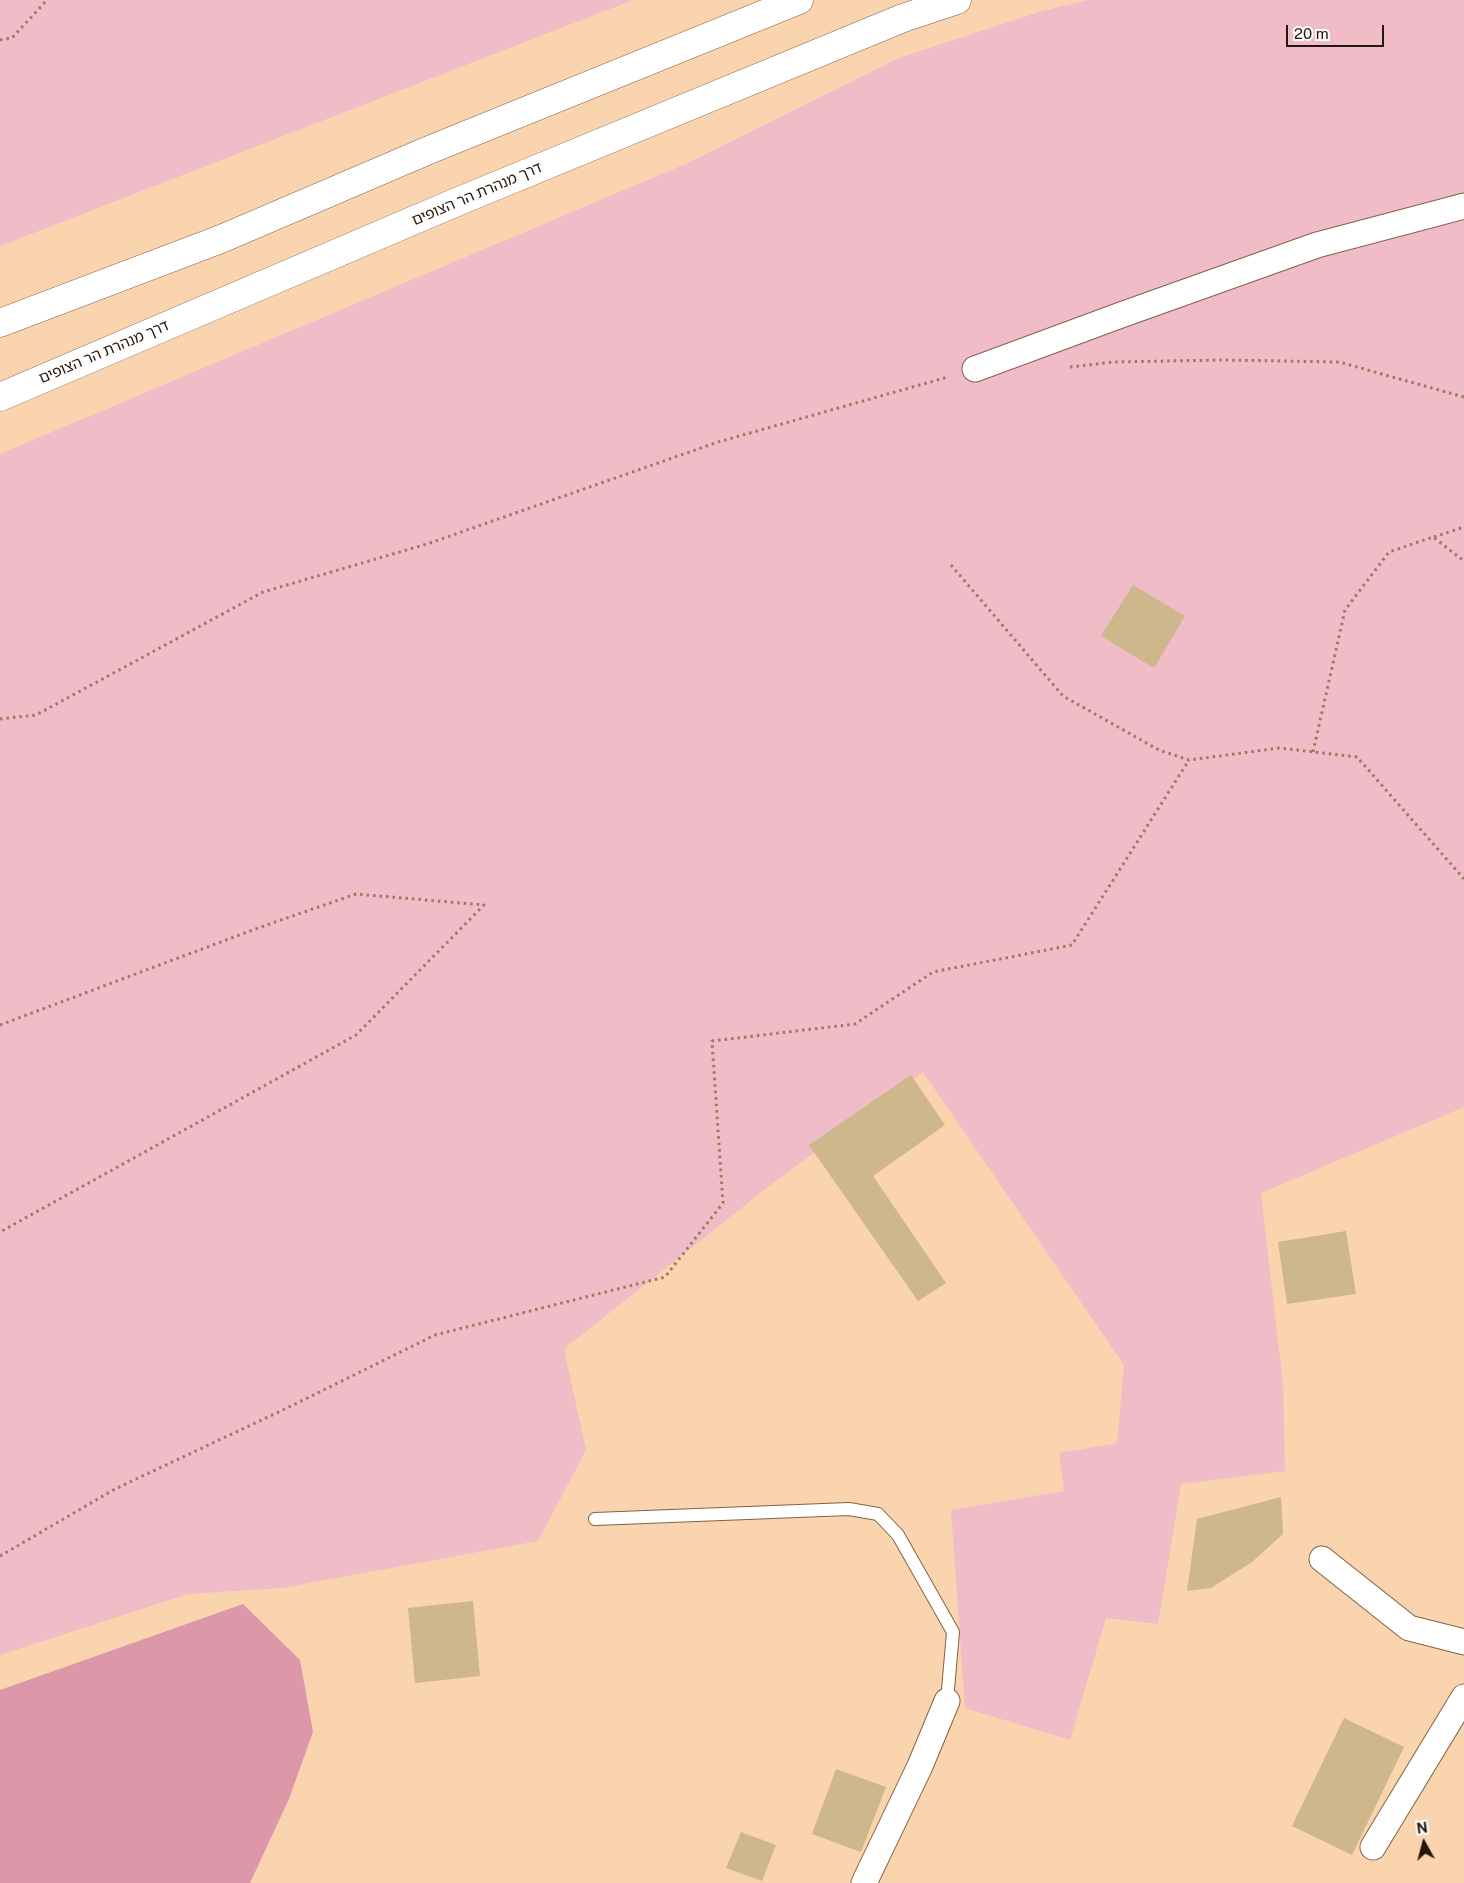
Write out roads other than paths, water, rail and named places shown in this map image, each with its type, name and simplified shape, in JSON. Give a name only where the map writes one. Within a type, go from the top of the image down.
[{"type":"main road","points":[[0,323],[221,240],[429,150],[799,0]]},
{"type":"main road","name":"דרך מנהרת הר הצופים","points":[[0,397],[452,204],[903,18],[957,0]]},
{"type":"street","points":[[975,369],[1317,245],[1464,206]]},
{"type":"street","points":[[1322,1559],[1410,1628],[1464,1642]]},
{"type":"street","points":[[1373,1848],[1464,1697]]},
{"type":"street","points":[[864,1883],[920,1766],[947,1701]]},
{"type":"lane","points":[[595,1519],[849,1509],[878,1514],[898,1535],[953,1632],[947,1701]]}]
